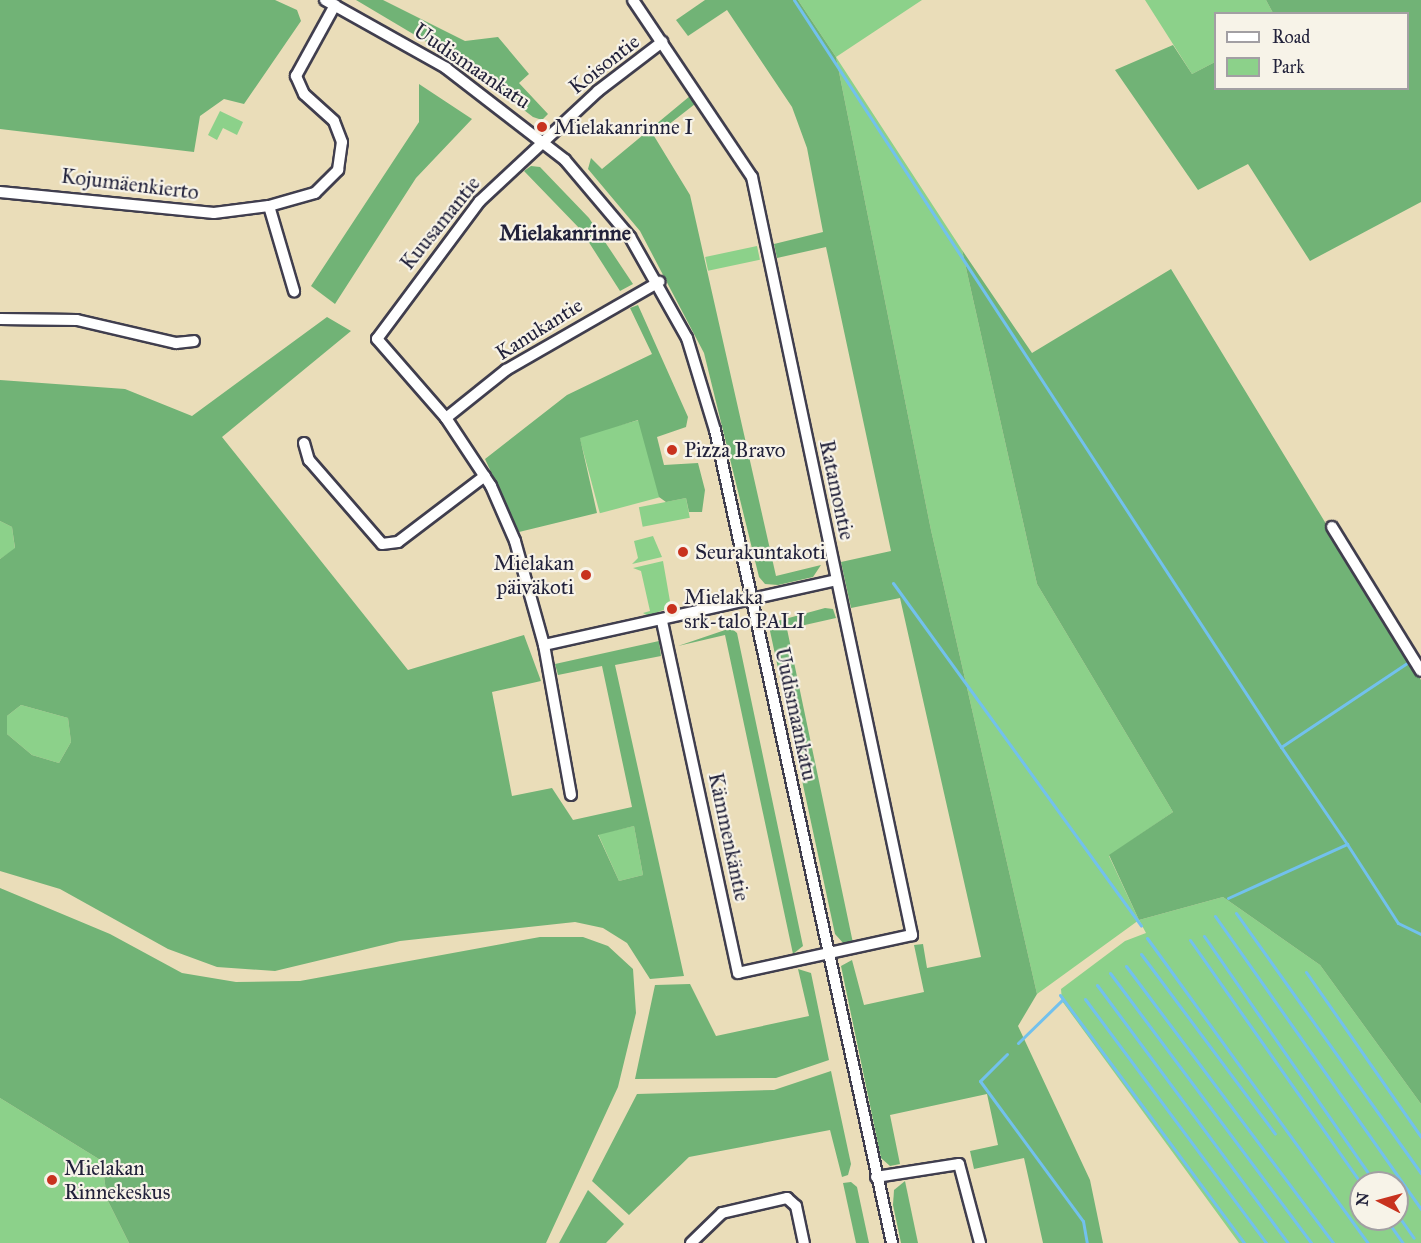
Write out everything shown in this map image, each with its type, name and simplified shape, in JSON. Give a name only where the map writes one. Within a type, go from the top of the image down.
[{"type":"street","name":"Ratamontie","points":[[633,0],[752,177],[912,935],[827,954]]},
{"type":"street","name":"Uudismaankatu","points":[[330,2],[446,68],[543,140],[596,192],[659,282],[701,378],[752,600],[827,954],[892,1243]]},
{"type":"street","name":"Kojumäenkierto","points":[[0,192],[53,194],[172,212],[269,206],[323,188],[341,161],[342,142],[334,121],[296,81],[330,2]]},
{"type":"street","name":"Koisontie","points":[[543,140],[662,42]]},
{"type":"street","name":"Kuusamantie","points":[[446,418],[377,339],[462,221],[543,140]]},
{"type":"street","points":[[269,206],[294,291]]},
{"type":"street","name":"Kanukantie","points":[[446,418],[506,370],[659,282]]},
{"type":"street","points":[[0,319],[77,320],[176,343],[194,340]]},
{"type":"street","points":[[446,418],[485,476],[515,541],[544,645],[571,795]]},
{"type":"street","points":[[304,443],[309,460],[382,544],[398,542],[485,476]]},
{"type":"street","points":[[1332,527],[1421,671]]},
{"type":"street","points":[[544,645],[836,580]]},
{"type":"street","name":"Kämmenkäntie","points":[[662,620],[738,973],[827,954]]},
{"type":"street","points":[[876,1177],[959,1164],[980,1243]]},
{"type":"street","points":[[691,1243],[722,1213],[787,1198],[796,1206],[804,1243]]},
{"type":"green space","points":[[0,0],[275,0],[297,10],[301,21],[244,104],[224,99],[200,116],[194,152],[0,129]]},
{"type":"green space","points":[[356,0],[383,0],[465,41],[498,37],[529,74],[519,83],[548,114],[542,120],[533,117],[467,66]]},
{"type":"green space","points":[[705,0],[798,0],[836,57],[931,530],[1037,994],[1018,1026],[1090,1180],[1103,1243],[1043,1243],[1024,1158],[974,1169],[970,1151],[998,1145],[987,1094],[890,1115],[900,1164],[890,1166],[881,1158],[841,966],[852,960],[864,1005],[924,992],[914,945],[923,944],[927,968],[981,957],[900,598],[851,608],[841,562],[891,551],[826,247],[777,258],[774,244],[823,232],[807,148],[792,107],[727,10],[688,36],[676,20]]},
{"type":"green space","points":[[798,0],[922,0],[836,57]]},
{"type":"green space","points":[[1145,0],[1266,0],[1272,12],[1214,12],[1214,63],[1192,74]]},
{"type":"green space","points":[[1266,0],[1421,0],[1421,202],[1310,261],[1248,164],[1198,190],[1115,70],[1173,45],[1192,74],[1214,63],[1214,90],[1409,90],[1409,12],[1272,12]]},
{"type":"green space","points":[[836,57],[962,250],[1037,584],[1173,812],[1109,856],[1139,920],[1037,994],[931,530]]},
{"type":"green space","points":[[419,84],[472,119],[416,178],[335,304],[311,286],[419,122]]},
{"type":"green space","points":[[690,96],[695,104],[654,136],[690,195],[776,576],[821,565],[813,577],[778,585],[765,584],[759,577],[704,353],[640,231],[588,169],[591,158],[602,169]]},
{"type":"green space","points":[[220,111],[243,122],[237,135],[223,128],[217,140],[208,135]]},
{"type":"green space","points":[[531,166],[540,167],[589,218],[633,284],[620,291],[581,230],[524,171]]},
{"type":"green space","points":[[757,246],[760,260],[708,271],[705,257]]},
{"type":"green space","points":[[962,250],[1032,353],[1171,269],[1421,680],[1421,1104],[1320,965],[1223,897],[1139,920],[1109,855],[1173,812],[1037,584]]},
{"type":"green space","points":[[638,305],[688,417],[686,427],[657,437],[664,465],[698,463],[705,490],[702,512],[689,512],[686,498],[666,502],[659,497],[638,420],[580,438],[597,513],[519,532],[485,459],[567,395],[652,354],[630,308]]},
{"type":"green space","points":[[327,317],[351,331],[222,437],[408,670],[524,635],[541,681],[492,692],[512,796],[552,788],[573,820],[632,807],[602,666],[558,675],[555,664],[659,641],[661,656],[615,665],[684,976],[650,979],[627,943],[603,928],[575,922],[400,941],[275,971],[217,967],[168,949],[60,889],[0,871],[0,559],[15,548],[12,527],[0,521],[0,380],[125,389],[192,416]],"holes":[[[21,705],[68,718],[71,742],[59,763],[32,755],[7,734],[7,716]],[[634,826],[643,875],[619,881],[598,835]]]},
{"type":"green space","points":[[639,420],[660,497],[600,513],[579,436]]},
{"type":"green space","points":[[686,498],[690,518],[643,527],[639,507]]},
{"type":"green space","points":[[0,521],[12,527],[15,549],[0,559]]},
{"type":"green space","points":[[653,536],[662,557],[632,564],[638,558],[634,541]]},
{"type":"green space","points":[[663,561],[671,607],[648,616],[643,613],[650,611],[641,571],[633,568]]},
{"type":"green space","points":[[825,608],[833,609],[836,618],[787,629],[853,943],[844,944],[835,934],[770,631],[774,622]]},
{"type":"green space","points":[[731,628],[737,633],[803,946],[793,954],[725,635],[678,646]]},
{"type":"green space","points":[[21,705],[68,718],[71,742],[59,763],[32,755],[7,734],[7,716]]},
{"type":"green space","points":[[634,826],[643,875],[619,881],[598,834]]},
{"type":"green space","points":[[0,888],[110,934],[182,973],[236,982],[300,981],[540,937],[583,937],[608,946],[633,969],[636,1013],[618,1087],[546,1243],[129,1243],[107,1199],[102,1161],[0,1098]]},
{"type":"green space","points":[[1223,897],[1320,965],[1421,1104],[1421,1243],[1239,1243],[1062,1001],[1061,989],[1125,941],[1146,933],[1139,920]]},
{"type":"green space","points":[[798,969],[811,973],[829,1060],[776,1078],[635,1079],[655,985],[690,984],[716,1036],[809,1016]]},
{"type":"green space","points":[[831,1071],[851,1164],[848,1175],[842,1177],[830,1130],[689,1157],[629,1215],[592,1181],[637,1094],[774,1090]]},
{"type":"green space","name":"Mielakan Rinnekeskus","points":[[0,1098],[102,1161],[107,1199],[129,1243],[0,1243]]},
{"type":"green space","points":[[905,1181],[918,1243],[901,1243],[893,1205],[894,1190]]},
{"type":"green space","points":[[851,1182],[857,1187],[869,1243],[856,1243],[843,1183]]},
{"type":"green space","points":[[588,1190],[624,1224],[606,1243],[559,1243]]},
{"type":"waterway","points":[[794,0],[1281,747]]},
{"type":"waterway","points":[[893,583],[1141,926]]},
{"type":"waterway","points":[[1347,844],[1281,747],[1407,663]]},
{"type":"waterway","points":[[1228,898],[1347,844],[1398,923],[1421,934]]},
{"type":"waterway","points":[[1236,913],[1421,1173]]},
{"type":"waterway","points":[[1215,916],[1421,1209]]},
{"type":"waterway","points":[[1204,936],[1367,1171]]},
{"type":"waterway","points":[[1147,938],[1368,1243]]},
{"type":"waterway","points":[[1190,940],[1353,1171]]},
{"type":"waterway","points":[[1141,954],[1275,1134]]},
{"type":"waterway","points":[[1126,966],[1333,1243]]},
{"type":"waterway","points":[[1306,972],[1421,1137]]},
{"type":"waterway","points":[[1110,973],[1311,1243]]},
{"type":"waterway","points":[[1097,985],[1288,1243]]},
{"type":"waterway","points":[[1060,995],[1244,1243]]},
{"type":"waterway","points":[[1085,999],[1266,1243]]},
{"type":"waterway","points":[[1018,1043],[1062,1000]]},
{"type":"waterway","points":[[1007,1054],[980,1081],[1083,1221],[1087,1243]]},
{"type":"waterway","points":[[1394,1231],[1403,1243]]},
{"type":"waterway","points":[[1409,1231],[1414,1238]]},
{"type":"place","name":"Mielakanrinne I","points":[[542,127]]},
{"type":"place","name":"Pizza Bravo","points":[[672,450]]},
{"type":"place","name":"Seurakuntakoti","points":[[683,552]]},
{"type":"place","name":"Mielakan päiväkoti","points":[[586,575]]},
{"type":"place","name":"Mielakka srk-talo PALI","points":[[672,609]]},
{"type":"place","name":"Mielakan Rinnekeskus","points":[[52,1180]]},
{"type":"district","name":"Mielakanrinne","points":[[565,233]]}]
